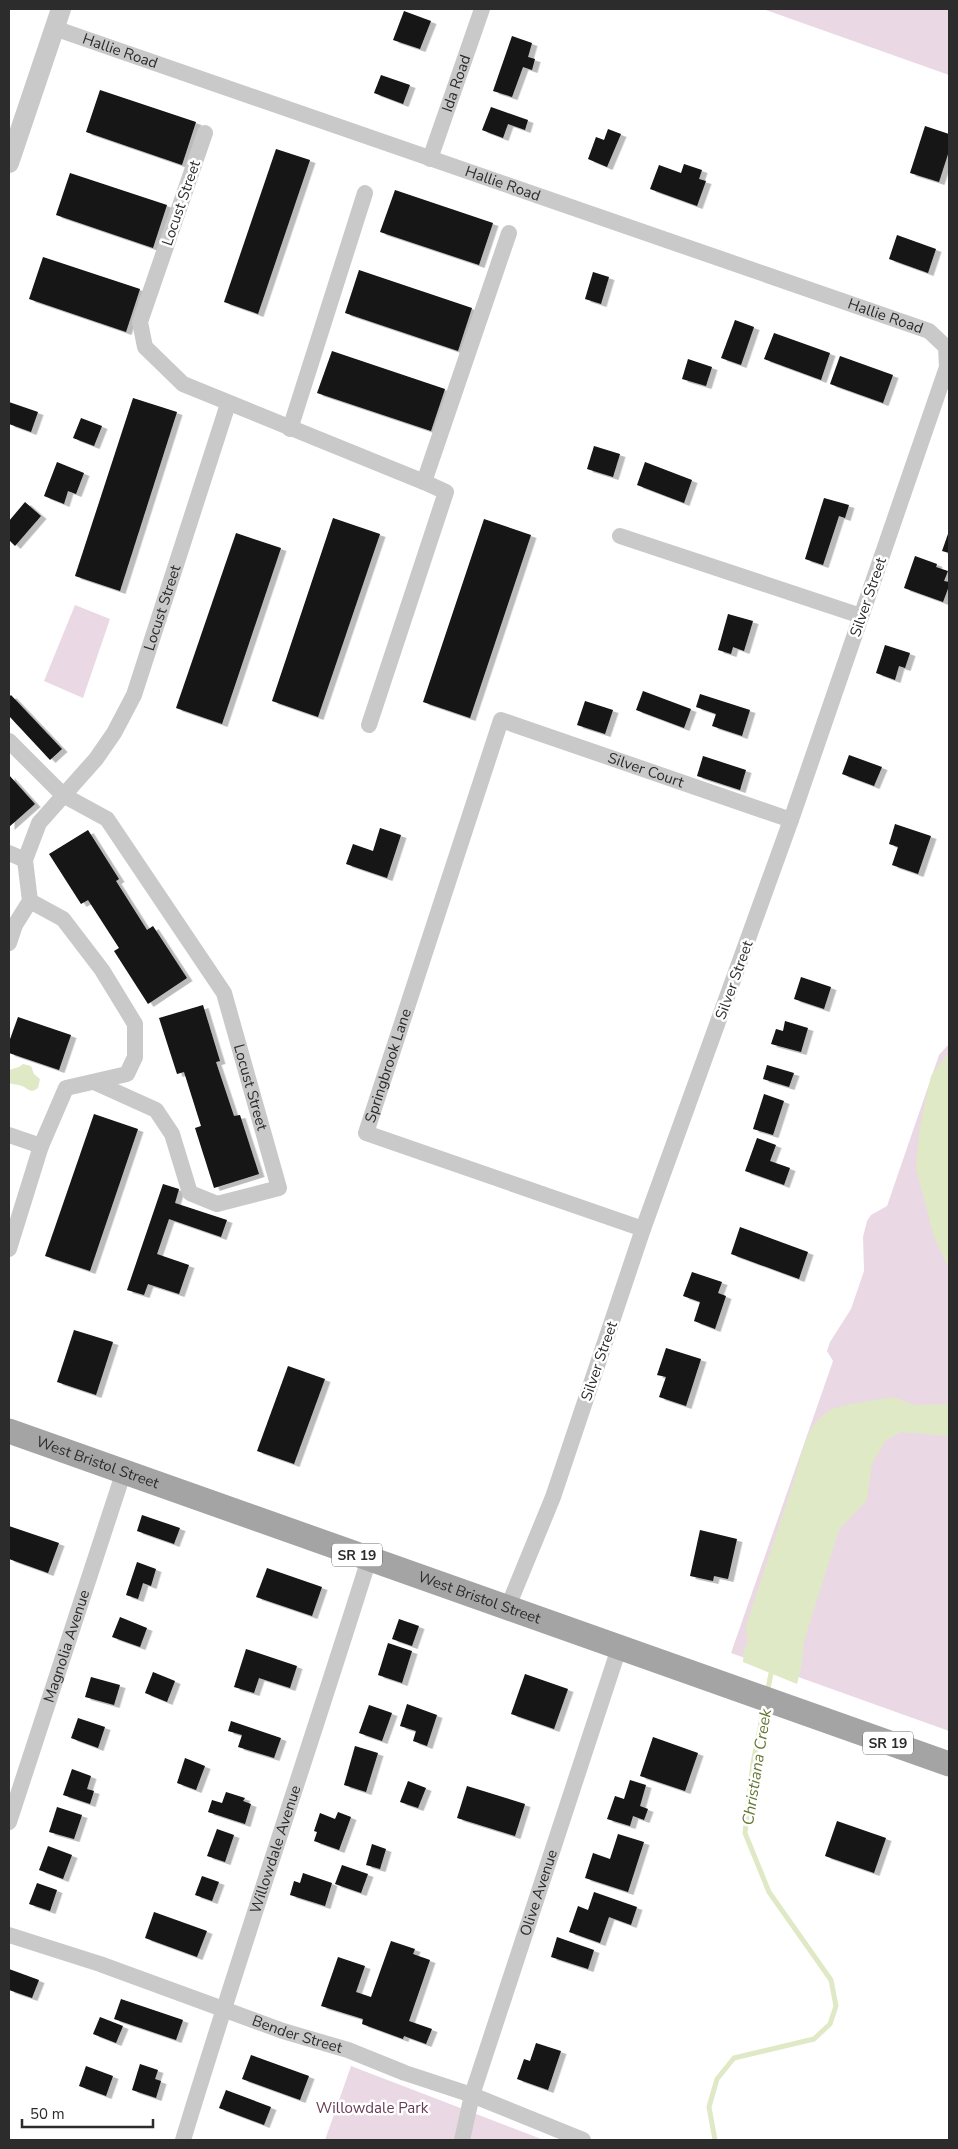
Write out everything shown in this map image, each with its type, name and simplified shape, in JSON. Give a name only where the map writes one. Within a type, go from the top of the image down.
[{"type":"main road","name":"West Bristol Street","points":[[9,1431],[949,1764]]},
{"type":"street","points":[[9,163],[61,9]]},
{"type":"street","name":"Ida Road","points":[[430,159],[482,9]]},
{"type":"street","name":"Hallie Road","points":[[54,28],[929,331],[946,347]]},
{"type":"street","name":"Locust Street","points":[[205,134],[140,322],[145,347],[160,364],[183,384],[446,492],[369,725]]},
{"type":"street","points":[[290,429],[365,192]]},
{"type":"street","points":[[424,482],[509,234]]},
{"type":"street","name":"Silver Street","points":[[507,1609],[554,1497],[643,1229],[791,820],[948,367],[946,347]]},
{"type":"street","name":"Locust Street","points":[[30,901],[25,860],[39,823],[96,758],[114,733],[134,694],[228,404]]},
{"type":"street","points":[[620,536],[861,616]]},
{"type":"street","name":"Silver Court","points":[[501,720],[791,820]]},
{"type":"street","name":"Springbrook Lane","points":[[501,720],[366,1133],[643,1229]]},
{"type":"street","name":"Locust Street","points":[[9,741],[63,795],[108,819],[224,993],[279,1188],[217,1204],[190,1193],[172,1134],[156,1110],[94,1082]]},
{"type":"street","points":[[9,854],[25,860]]},
{"type":"street","points":[[9,943],[15,925],[30,901],[63,919],[102,970],[135,1024],[135,1057],[126,1074],[66,1088],[41,1146],[9,1248]]},
{"type":"street","points":[[9,1135],[41,1146]]},
{"type":"street","name":"Magnolia Avenue","points":[[9,1822],[124,1471]]},
{"type":"street","name":"Willowdale Avenue","points":[[183,2140],[223,2008],[299,1780],[369,1559]]},
{"type":"street","name":"Olive Avenue","points":[[462,2140],[472,2095],[619,1648]]},
{"type":"street","name":"Bender Street","points":[[9,1935],[100,1964],[283,2031],[348,2050],[405,2073],[472,2095],[583,2140]]},
{"type":"green space","points":[[763,9],[949,9],[949,75]]},
{"type":"green space","points":[[75,605],[110,619],[83,698],[44,681]]},
{"type":"green space","points":[[949,1044],[949,1731],[731,1653],[833,1361],[827,1351],[830,1342],[851,1309],[864,1271],[863,1237],[867,1221],[871,1215],[887,1206],[939,1055]]},
{"type":"green space","name":"Willowdale Park","points":[[351,2066],[544,2140],[325,2140]]},
{"type":"shaded area","points":[[949,1052],[949,1269],[934,1237],[916,1168],[920,1126],[931,1076]]},
{"type":"shaded area","points":[[23,1064],[31,1066],[34,1074],[40,1079],[38,1088],[33,1091],[20,1085],[9,1083],[9,1070]]},
{"type":"shaded area","points":[[893,1397],[914,1405],[949,1404],[949,1436],[901,1432],[885,1441],[872,1464],[867,1500],[839,1530],[804,1641],[797,1684],[743,1662],[744,1649],[748,1643],[746,1626],[810,1431],[820,1418],[832,1410],[848,1405]]},
{"type":"building","points":[[404,11],[431,21],[420,49],[393,40]]},
{"type":"building","points":[[512,36],[532,43],[528,57],[535,59],[532,70],[523,67],[512,97],[493,91]]},
{"type":"building","points":[[381,75],[410,85],[403,104],[374,93]]},
{"type":"building","points":[[100,90],[196,122],[182,165],[86,132]]},
{"type":"building","points":[[491,107],[528,120],[525,130],[508,124],[503,138],[482,130]]},
{"type":"building","points":[[925,126],[949,134],[949,151],[939,182],[910,173]]},
{"type":"building","points":[[608,129],[621,134],[607,167],[588,159],[596,137],[604,140]]},
{"type":"building","points":[[276,149],[310,160],[258,314],[224,302]]},
{"type":"building","points":[[684,164],[702,170],[699,179],[706,181],[697,206],[650,189],[659,165],[681,173]]},
{"type":"building","points":[[70,173],[167,205],[153,248],[56,215]]},
{"type":"building","points":[[395,190],[493,223],[479,265],[380,232]]},
{"type":"building","points":[[897,235],[936,249],[928,273],[889,259]]},
{"type":"building","points":[[43,257],[140,289],[126,332],[29,299]]},
{"type":"building","points":[[359,270],[472,308],[458,351],[345,313]]},
{"type":"building","points":[[593,272],[609,277],[601,304],[585,299]]},
{"type":"building","points":[[735,320],[754,327],[741,365],[721,358]]},
{"type":"building","points":[[774,333],[830,353],[821,380],[764,359]]},
{"type":"building","points":[[332,351],[445,389],[431,431],[317,393]]},
{"type":"building","points":[[840,356],[893,375],[883,403],[830,384]]},
{"type":"building","points":[[688,359],[712,367],[706,386],[682,379]]},
{"type":"building","points":[[133,398],[177,412],[120,591],[75,576]]},
{"type":"building","points":[[9,402],[38,412],[31,432],[9,424]]},
{"type":"building","points":[[81,418],[102,426],[94,446],[73,438]]},
{"type":"building","points":[[594,446],[620,454],[613,477],[587,469]]},
{"type":"building","points":[[57,462],[84,473],[76,494],[68,491],[64,504],[44,496]]},
{"type":"building","points":[[645,462],[692,480],[684,503],[637,485]]},
{"type":"building","points":[[824,498],[849,505],[845,518],[839,516],[823,565],[805,559]]},
{"type":"building","points":[[25,502],[41,516],[15,546],[9,540],[9,521]]},
{"type":"building","points":[[333,518],[380,534],[318,717],[272,701]]},
{"type":"building","points":[[484,519],[531,535],[470,718],[423,702]]},
{"type":"building","points":[[949,531],[949,553],[942,551]]},
{"type":"building","points":[[236,533],[281,548],[222,724],[176,708]]},
{"type":"building","points":[[915,556],[937,564],[936,567],[948,571],[944,581],[949,582],[949,586],[943,602],[904,588]]},
{"type":"building","points":[[728,614],[753,621],[744,651],[733,647],[731,654],[718,650]]},
{"type":"building","points":[[885,645],[910,653],[905,668],[899,666],[895,680],[876,673]]},
{"type":"building","points":[[643,691],[691,709],[684,728],[636,710]]},
{"type":"building","points":[[700,694],[750,710],[742,736],[712,726],[716,714],[696,707]]},
{"type":"building","points":[[11,695],[62,749],[50,760],[9,716],[9,697]]},
{"type":"building","points":[[585,701],[613,710],[605,734],[577,725]]},
{"type":"building","points":[[849,755],[882,767],[874,786],[842,774]]},
{"type":"building","points":[[703,756],[746,770],[740,790],[697,776]]},
{"type":"building","points":[[9,775],[35,804],[9,827]]},
{"type":"building","points":[[895,824],[931,836],[918,874],[892,865],[898,847],[889,844]]},
{"type":"building","points":[[380,828],[401,835],[387,878],[346,864],[353,844],[373,851]]},
{"type":"building","points":[[88,830],[119,879],[116,881],[147,930],[153,926],[187,978],[148,1004],[114,951],[119,948],[88,900],[81,904],[49,854]]},
{"type":"building","points":[[801,977],[831,987],[824,1009],[794,999]]},
{"type":"building","points":[[203,1005],[220,1061],[216,1062],[234,1116],[240,1115],[259,1174],[214,1188],[195,1128],[201,1126],[184,1072],[177,1074],[159,1018]]},
{"type":"building","points":[[18,1017],[71,1035],[59,1070],[9,1053],[9,1042]]},
{"type":"building","points":[[785,1021],[808,1028],[801,1052],[771,1044],[776,1029],[783,1031]]},
{"type":"building","points":[[767,1065],[794,1073],[789,1087],[763,1079]]},
{"type":"building","points":[[764,1094],[784,1101],[773,1135],[753,1129]]},
{"type":"building","points":[[94,1114],[138,1129],[90,1271],[45,1256]]},
{"type":"building","points":[[757,1138],[776,1145],[770,1161],[790,1168],[784,1185],[745,1171]]},
{"type":"building","points":[[163,1184],[179,1189],[175,1203],[227,1220],[221,1237],[169,1219],[157,1254],[189,1265],[179,1294],[148,1284],[144,1295],[127,1290]]},
{"type":"building","points":[[740,1227],[808,1252],[799,1279],[731,1254]]},
{"type":"building","points":[[692,1272],[722,1282],[718,1293],[726,1296],[715,1329],[694,1321],[700,1302],[683,1296]]},
{"type":"building","points":[[74,1330],[113,1342],[96,1395],[57,1382]]},
{"type":"building","points":[[666,1348],[701,1359],[686,1406],[659,1397],[666,1377],[657,1375]]},
{"type":"building","points":[[288,1366],[325,1379],[294,1464],[257,1451]]},
{"type":"building","points":[[142,1515],[180,1528],[174,1544],[137,1531]]},
{"type":"building","points":[[9,1526],[59,1543],[48,1573],[9,1559]]},
{"type":"building","points":[[700,1530],[737,1539],[728,1579],[714,1576],[713,1581],[690,1576]]},
{"type":"building","points":[[137,1562],[156,1569],[151,1586],[143,1583],[138,1599],[126,1595]]},
{"type":"building","points":[[267,1568],[322,1587],[312,1616],[256,1597]]},
{"type":"building","points":[[120,1617],[147,1628],[140,1647],[112,1637]]},
{"type":"building","points":[[399,1619],[419,1626],[412,1646],[392,1639]]},
{"type":"building","points":[[388,1643],[412,1651],[402,1683],[378,1675]]},
{"type":"building","points":[[246,1649],[297,1666],[290,1688],[259,1678],[254,1693],[234,1687]]},
{"type":"building","points":[[153,1672],[175,1681],[167,1702],[145,1693]]},
{"type":"building","points":[[525,1674],[568,1689],[554,1729],[511,1714]]},
{"type":"building","points":[[91,1677],[120,1685],[114,1705],[85,1697]]},
{"type":"building","points":[[407,1704],[437,1715],[427,1746],[413,1741],[416,1731],[400,1726]]},
{"type":"building","points":[[369,1705],[392,1713],[382,1741],[359,1733]]},
{"type":"building","points":[[78,1718],[105,1727],[98,1748],[71,1738]]},
{"type":"building","points":[[231,1721],[281,1738],[274,1758],[238,1747],[242,1735],[228,1731]]},
{"type":"building","points":[[653,1737],[698,1753],[685,1791],[640,1776]]},
{"type":"building","points":[[355,1746],[378,1753],[366,1792],[344,1785]]},
{"type":"building","points":[[185,1758],[205,1766],[196,1790],[177,1783]]},
{"type":"building","points":[[72,1769],[91,1776],[87,1789],[94,1791],[90,1804],[63,1795]]},
{"type":"building","points":[[630,1780],[646,1785],[640,1806],[648,1809],[644,1820],[633,1816],[630,1826],[607,1819],[615,1796],[624,1799]]},
{"type":"building","points":[[408,1781],[426,1788],[418,1808],[400,1802]]},
{"type":"building","points":[[467,1786],[525,1804],[515,1836],[457,1818]]},
{"type":"building","points":[[226,1792],[245,1798],[243,1801],[251,1804],[245,1824],[208,1812],[212,1800],[222,1803]]},
{"type":"building","points":[[57,1807],[82,1815],[74,1839],[49,1832]]},
{"type":"building","points":[[338,1812],[351,1817],[339,1850],[314,1841],[317,1832],[314,1831],[320,1813],[335,1819]]},
{"type":"building","points":[[837,1821],[886,1838],[874,1873],[825,1856]]},
{"type":"building","points":[[217,1829],[234,1835],[225,1862],[207,1856]]},
{"type":"building","points":[[618,1834],[644,1842],[628,1892],[585,1878],[593,1853],[610,1859]]},
{"type":"building","points":[[372,1844],[386,1849],[380,1869],[366,1865]]},
{"type":"building","points":[[48,1846],[72,1855],[63,1879],[39,1870]]},
{"type":"building","points":[[342,1865],[368,1874],[361,1893],[335,1884]]},
{"type":"building","points":[[303,1873],[332,1883],[325,1906],[290,1895],[294,1881],[300,1883]]},
{"type":"building","points":[[202,1876],[219,1882],[212,1901],[195,1895]]},
{"type":"building","points":[[37,1883],[57,1890],[50,1911],[29,1904]]},
{"type":"building","points":[[594,1892],[637,1907],[631,1925],[609,1917],[600,1943],[569,1932],[578,1906],[588,1910]]},
{"type":"building","points":[[154,1912],[207,1931],[197,1957],[145,1938]]},
{"type":"building","points":[[557,1937],[594,1950],[588,1969],[551,1957]]},
{"type":"building","points":[[391,1941],[415,1949],[413,1954],[430,1960],[409,2021],[432,2029],[426,2044],[404,2036],[403,2039],[362,2024],[363,2019],[321,2006],[338,1957],[365,1966],[356,1992],[371,1997]]},
{"type":"building","points":[[9,1969],[39,1980],[32,1998],[9,1990]]},
{"type":"building","points":[[121,1999],[183,2020],[176,2040],[114,2019]]},
{"type":"building","points":[[100,2017],[123,2026],[116,2043],[93,2034]]},
{"type":"building","points":[[536,2043],[561,2051],[548,2090],[517,2079],[524,2059],[530,2061]]},
{"type":"building","points":[[251,2055],[309,2076],[300,2100],[242,2079]]},
{"type":"building","points":[[140,2064],[158,2070],[155,2079],[161,2081],[156,2098],[132,2090]]},
{"type":"building","points":[[86,2066],[113,2076],[106,2096],[79,2086]]},
{"type":"building","points":[[226,2090],[271,2107],[264,2125],[219,2108]]},
{"type":"waterway","name":"Christiana Creek","points":[[767,1694],[772,1668]]},
{"type":"waterway","name":"Christiana Creek","points":[[715,2140],[709,2107],[717,2079],[734,2058],[814,2039],[830,2024],[836,2006],[831,1980],[769,1892],[745,1833],[753,1763],[764,1707]]}]
